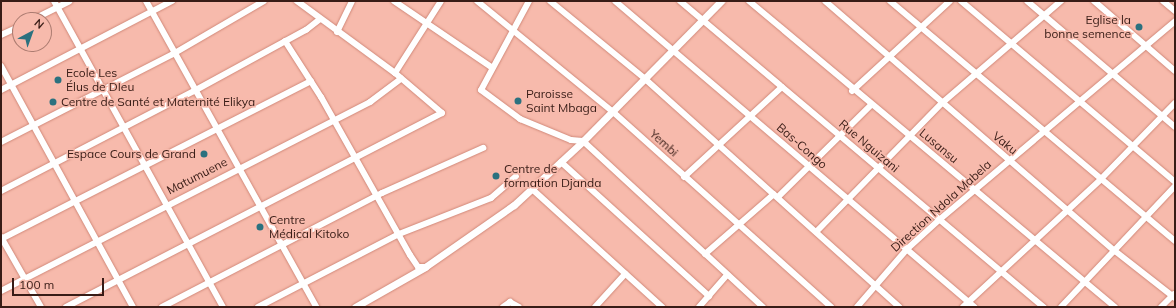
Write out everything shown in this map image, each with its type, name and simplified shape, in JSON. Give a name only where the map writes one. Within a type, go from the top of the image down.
[{"type":"street","points":[[54,1],[80,50],[190,244],[222,307]]},
{"type":"street","points":[[49,12],[70,1]]},
{"type":"street","points":[[146,1],[173,54],[316,307]]},
{"type":"street","points":[[1,90],[172,1]]},
{"type":"street","points":[[1,142],[33,124],[173,54],[264,1]]},
{"type":"street","points":[[66,307],[356,160],[442,113],[395,73],[337,32],[297,1]]},
{"type":"street","points":[[337,32],[352,1]]},
{"type":"street","points":[[394,1],[427,25],[491,67]]},
{"type":"street","points":[[395,73],[441,1]]},
{"type":"street","name":"Yembi","points":[[477,1],[514,27],[612,111],[738,226],[831,307]]},
{"type":"street","points":[[529,1],[480,87],[483,92],[520,119],[571,140],[583,141],[726,275],[763,307]]},
{"type":"street","points":[[550,1],[644,78],[817,231],[899,307]]},
{"type":"street","name":"Bas-Congo","points":[[615,1],[751,116],[809,168],[975,307]]},
{"type":"street","name":"Rue Nguizani","points":[[680,1],[841,138],[879,168],[1044,307]]},
{"type":"street","points":[[355,307],[425,267],[489,224],[532,188],[583,141],[721,1]]},
{"type":"street","name":"Lusansu","points":[[749,1],[852,91],[910,136],[1115,307]]},
{"type":"street","name":"Vaku","points":[[825,1],[888,58],[1069,209],[1115,251],[1174,296]]},
{"type":"street","points":[[890,1],[924,28],[974,75],[1175,241]]},
{"type":"street","points":[[852,91],[924,28],[950,1]]},
{"type":"street","points":[[961,1],[1076,102],[1131,148],[1175,182]]},
{"type":"street","points":[[1027,1],[1175,127]]},
{"type":"street","points":[[817,231],[849,200],[942,103],[1011,44],[1042,15],[1061,1]]},
{"type":"street","points":[[1094,1],[1175,71]]},
{"type":"street","points":[[1163,1],[1175,11]]},
{"type":"street","points":[[1,191],[194,91],[285,41],[320,19]]},
{"type":"street","name":"Direction Ndola Mabela","points":[[857,307],[874,284],[907,249],[939,220],[1009,160],[1044,133],[1076,102],[1175,21]]},
{"type":"street","points":[[1,35],[12,30]]},
{"type":"street","points":[[285,41],[311,81],[418,267],[425,267]]},
{"type":"street","points":[[1,66],[133,307]]},
{"type":"street","name":"Matumuene","points":[[1,292],[167,203],[370,102],[401,79]]},
{"type":"street","points":[[41,307],[1,238],[76,202],[311,81]]},
{"type":"street","points":[[684,177],[782,87]]},
{"type":"street","points":[[963,307],[1000,271],[1035,241],[1100,180],[1175,103]]},
{"type":"street","points":[[705,254],[809,168],[841,138],[872,105]]},
{"type":"street","points":[[162,307],[210,284],[377,196],[483,148]]},
{"type":"street","points":[[561,162],[709,296]]},
{"type":"street","points":[[258,307],[399,234],[491,198],[516,176]]},
{"type":"street","points":[[1061,307],[1083,280],[1115,251],[1175,186]]},
{"type":"street","points":[[532,188],[662,307]]},
{"type":"street","points":[[595,307],[625,274]]},
{"type":"street","points":[[699,307],[726,275]]},
{"type":"street","points":[[1161,307],[1174,296]]},
{"type":"street","points":[[503,307],[510,302],[519,307]]},
{"type":"place","name":"Eglise la bonne semence","points":[[1139,27]]},
{"type":"place","name":"Ecole Les Élus de DIeu","points":[[58,80]]},
{"type":"place","name":"Paroisse Saint Mbaga","points":[[518,101]]},
{"type":"place","name":"Centre de Santé et Maternité Elikya","points":[[53,102]]},
{"type":"place","name":"Espace Cours de Grand","points":[[204,154]]},
{"type":"place","name":"Centre de formation Djanda","points":[[496,176]]},
{"type":"place","name":"Centre Médical Kitoko","points":[[260,227]]}]
